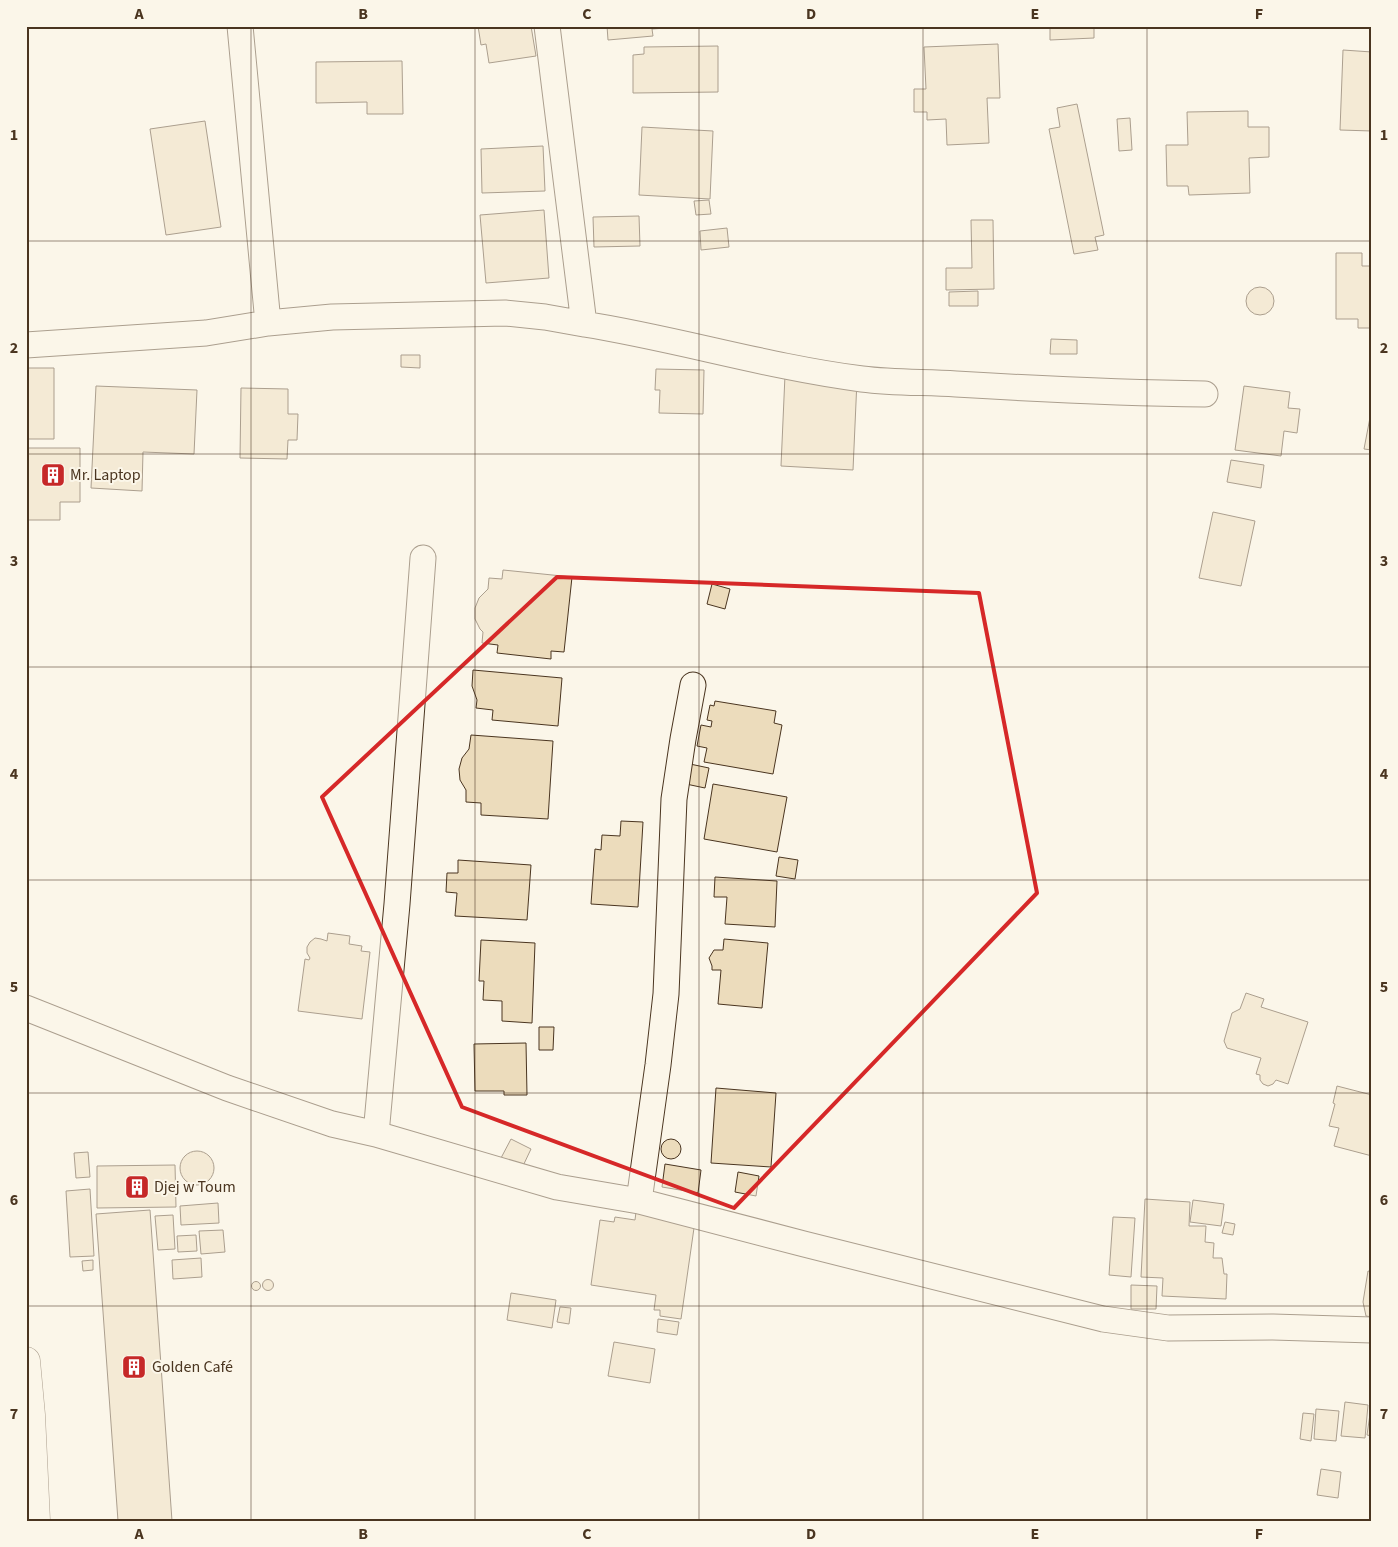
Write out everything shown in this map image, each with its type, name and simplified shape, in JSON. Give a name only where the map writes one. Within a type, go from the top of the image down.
[{"type":"main road","points":[[26,1361],[31,1415],[36,1521]]},
{"type":"street","points":[[240,26],[268,323]]},
{"type":"street","points":[[546,26],[584,324]]},
{"type":"street","points":[[26,345],[206,333],[268,323],[332,317],[505,313],[545,317],[628,331],[764,362],[863,379],[1047,389],[1205,394]]},
{"type":"street","points":[[376,1134],[397,904],[423,558]]},
{"type":"street","points":[[639,1200],[666,994],[674,799],[693,685]]},
{"type":"street","points":[[26,1008],[226,1088],[332,1124],[376,1134],[557,1187],[639,1200],[804,1244],[1104,1319],[1168,1328],[1273,1327],[1372,1330]]},
{"type":"highlighted area","points":[[557,577],[979,593],[1037,893],[734,1208],[462,1107],[322,797]]},
{"type":"building","points":[[478,26],[531,26],[536,56],[489,63],[486,44],[481,45]]},
{"type":"building","points":[[607,26],[666,26],[666,28],[652,29],[653,36],[608,40]]},
{"type":"building","points":[[1050,26],[1094,26],[1094,38],[1050,40]]},
{"type":"building","points":[[998,44],[1000,98],[987,98],[989,143],[947,145],[946,119],[927,120],[927,112],[914,112],[914,89],[926,89],[924,47]]},
{"type":"building","points":[[718,46],[718,92],[633,93],[633,55],[644,54],[644,47]]},
{"type":"building","points":[[1343,50],[1372,52],[1372,131],[1340,130]]},
{"type":"building","points":[[402,61],[403,114],[367,114],[367,102],[316,103],[316,62]]},
{"type":"building","points":[[1077,104],[1104,235],[1095,237],[1098,250],[1074,254],[1049,129],[1060,127],[1057,108]]},
{"type":"building","points":[[1248,111],[1248,127],[1269,127],[1269,157],[1249,158],[1250,193],[1189,195],[1188,186],[1167,186],[1166,145],[1188,145],[1187,112]]},
{"type":"building","points":[[1130,118],[1132,150],[1119,151],[1117,119]]},
{"type":"building","points":[[205,121],[221,227],[166,235],[150,129]]},
{"type":"building","points":[[642,127],[713,131],[710,199],[639,195]]},
{"type":"building","points":[[543,146],[545,191],[482,193],[481,149]]},
{"type":"building","points":[[709,200],[711,214],[696,215],[694,201]]},
{"type":"building","points":[[544,210],[549,278],[486,283],[480,215]]},
{"type":"building","points":[[639,216],[640,246],[594,247],[593,217]]},
{"type":"building","points":[[971,220],[993,220],[994,289],[946,290],[946,268],[972,268]]},
{"type":"building","points":[[727,228],[729,247],[701,250],[700,231]]},
{"type":"building","points":[[1336,253],[1362,253],[1362,266],[1372,266],[1372,328],[1358,328],[1358,319],[1336,319]]},
{"type":"building","points":[[1260,287],[1270,291],[1274,301],[1270,311],[1260,315],[1250,311],[1246,301],[1250,291]]},
{"type":"building","points":[[978,291],[978,306],[949,306],[949,292]]},
{"type":"building","points":[[1051,339],[1077,340],[1077,354],[1050,354]]},
{"type":"building","points":[[401,355],[420,355],[420,368],[401,367]]},
{"type":"building","points":[[26,368],[54,368],[54,439],[26,439]]},
{"type":"building","points":[[656,369],[704,370],[703,414],[659,413],[660,390],[655,390]]},
{"type":"building","points":[[785,375],[857,380],[853,470],[781,466]]},
{"type":"building","points":[[96,386],[197,390],[194,454],[143,452],[142,491],[91,488]]},
{"type":"building","points":[[1244,386],[1290,392],[1288,408],[1300,409],[1297,433],[1284,431],[1281,456],[1235,450]]},
{"type":"building","points":[[241,388],[288,389],[288,414],[298,414],[297,440],[288,440],[287,459],[240,458]]},
{"type":"building","points":[[1372,407],[1372,450],[1364,449]]},
{"type":"building","name":"Mr. Laptop","points":[[26,448],[80,448],[80,502],[60,502],[60,520],[26,520]]},
{"type":"building","points":[[1231,460],[1264,465],[1261,488],[1227,482]]},
{"type":"building","points":[[1213,512],[1255,521],[1241,586],[1199,578]]},
{"type":"building","points":[[503,570],[572,577],[564,652],[551,651],[551,659],[497,653],[498,645],[482,643],[483,632],[475,619],[475,608],[479,598],[488,589],[489,578],[502,579]]},
{"type":"building","points":[[712,584],[730,589],[725,609],[707,604]]},
{"type":"building","points":[[473,670],[562,678],[558,726],[492,720],[493,710],[476,708],[477,700],[472,686]]},
{"type":"building","points":[[715,701],[776,711],[774,723],[782,725],[773,774],[704,762],[707,748],[697,746],[701,725],[711,727],[712,721],[707,720],[710,705],[714,706]]},
{"type":"building","points":[[471,735],[553,741],[548,819],[481,815],[481,803],[466,802],[466,790],[460,780],[459,769],[462,758],[469,749]]},
{"type":"building","points":[[690,764],[709,768],[705,788],[686,784]]},
{"type":"building","points":[[713,784],[787,797],[777,852],[704,839]]},
{"type":"building","points":[[621,821],[643,822],[638,907],[591,904],[595,849],[601,850],[602,835],[620,836]]},
{"type":"building","points":[[779,857],[798,860],[795,879],[776,876]]},
{"type":"building","points":[[458,860],[531,865],[527,920],[455,916],[457,893],[446,892],[447,873],[458,873]]},
{"type":"building","points":[[715,877],[777,881],[775,927],[725,924],[727,897],[714,897]]},
{"type":"building","points":[[328,933],[350,936],[349,944],[362,946],[361,951],[370,952],[362,1019],[298,1011],[305,959],[309,960],[310,958],[307,953],[307,947],[315,938],[327,941]]},
{"type":"building","points":[[724,939],[768,943],[762,1008],[718,1004],[721,970],[712,970],[709,958],[714,950],[723,950]]},
{"type":"building","points":[[481,940],[535,943],[532,1023],[502,1021],[502,1001],[483,1000],[484,981],[479,981]]},
{"type":"building","points":[[1246,993],[1264,999],[1261,1007],[1308,1022],[1288,1084],[1276,1080],[1268,1086],[1263,1084],[1260,1080],[1260,1075],[1256,1074],[1261,1058],[1227,1048],[1224,1041],[1232,1013],[1240,1009]]},
{"type":"building","points":[[539,1027],[554,1027],[553,1050],[539,1050]]},
{"type":"building","points":[[526,1043],[527,1095],[504,1095],[504,1091],[475,1091],[474,1044]]},
{"type":"building","points":[[1337,1086],[1372,1095],[1372,1156],[1334,1146],[1339,1128],[1329,1126],[1335,1104],[1333,1103]]},
{"type":"building","points":[[716,1088],[776,1093],[771,1167],[711,1163]]},
{"type":"building","points":[[511,1139],[531,1149],[522,1168],[501,1158]]},
{"type":"building","points":[[671,1139],[678,1142],[681,1149],[678,1156],[671,1159],[664,1156],[661,1149],[664,1142]]},
{"type":"building","points":[[197,1151],[204,1152],[209,1156],[213,1161],[213,1175],[209,1180],[204,1184],[197,1185],[190,1184],[185,1180],[181,1175],[180,1168],[181,1161],[185,1156],[190,1152]]},
{"type":"building","points":[[88,1152],[90,1177],[76,1178],[74,1153]]},
{"type":"building","points":[[665,1164],[701,1170],[698,1193],[662,1187]]},
{"type":"building","name":"Djej w Toum","points":[[175,1165],[176,1207],[97,1208],[97,1166]]},
{"type":"building","points":[[738,1172],[759,1176],[756,1196],[735,1192]]},
{"type":"building","points":[[90,1189],[94,1256],[70,1257],[66,1191]]},
{"type":"building","points":[[1145,1199],[1190,1202],[1189,1226],[1206,1226],[1205,1242],[1214,1243],[1213,1258],[1222,1258],[1224,1274],[1227,1274],[1226,1299],[1162,1296],[1163,1278],[1141,1277]]},
{"type":"building","points":[[1193,1200],[1224,1204],[1221,1226],[1190,1222]]},
{"type":"building","points":[[218,1203],[219,1223],[181,1225],[180,1206]]},
{"type":"building","name":"Golden Café","points":[[150,1210],[172,1521],[118,1521],[96,1214]]},
{"type":"building","points":[[636,1212],[695,1221],[681,1319],[660,1316],[660,1310],[654,1310],[656,1295],[591,1285],[600,1220],[614,1222],[615,1217],[635,1220]]},
{"type":"building","points":[[173,1215],[175,1249],[158,1250],[155,1216]]},
{"type":"building","points":[[1113,1217],[1135,1218],[1131,1277],[1109,1275]]},
{"type":"building","points":[[1225,1222],[1235,1224],[1233,1235],[1222,1233]]},
{"type":"building","points":[[223,1230],[225,1252],[201,1254],[199,1231]]},
{"type":"building","points":[[196,1235],[197,1251],[178,1252],[177,1236]]},
{"type":"building","points":[[201,1258],[202,1277],[173,1279],[172,1260]]},
{"type":"building","points":[[93,1260],[93,1270],[83,1271],[82,1261]]},
{"type":"building","points":[[1368,1271],[1372,1272],[1372,1317],[1366,1316],[1363,1302]]},
{"type":"building","points":[[268,1279],[274,1285],[268,1291],[262,1285]]},
{"type":"building","points":[[256,1281],[261,1286],[256,1291],[251,1286]]},
{"type":"building","points":[[1131,1285],[1157,1286],[1156,1309],[1131,1309]]},
{"type":"building","points":[[511,1293],[556,1300],[552,1328],[507,1320]]},
{"type":"building","points":[[560,1307],[571,1308],[569,1324],[557,1322]]},
{"type":"building","points":[[658,1319],[679,1322],[677,1335],[657,1332]]},
{"type":"building","points":[[614,1342],[655,1349],[650,1383],[608,1376]]},
{"type":"building","points":[[1345,1402],[1368,1405],[1365,1438],[1341,1436]]},
{"type":"building","points":[[1372,1408],[1372,1436],[1367,1435]]},
{"type":"building","points":[[1316,1409],[1339,1411],[1336,1441],[1314,1439]]},
{"type":"building","points":[[1303,1413],[1314,1414],[1311,1441],[1300,1439]]},
{"type":"building","points":[[1321,1469],[1341,1472],[1338,1498],[1317,1495]]},
{"type":"place","name":"Mr. Laptop","points":[[53,475]]},
{"type":"place","name":"Djej w Toum","points":[[137,1187]]},
{"type":"place","name":"Golden Café","points":[[134,1367]]}]
